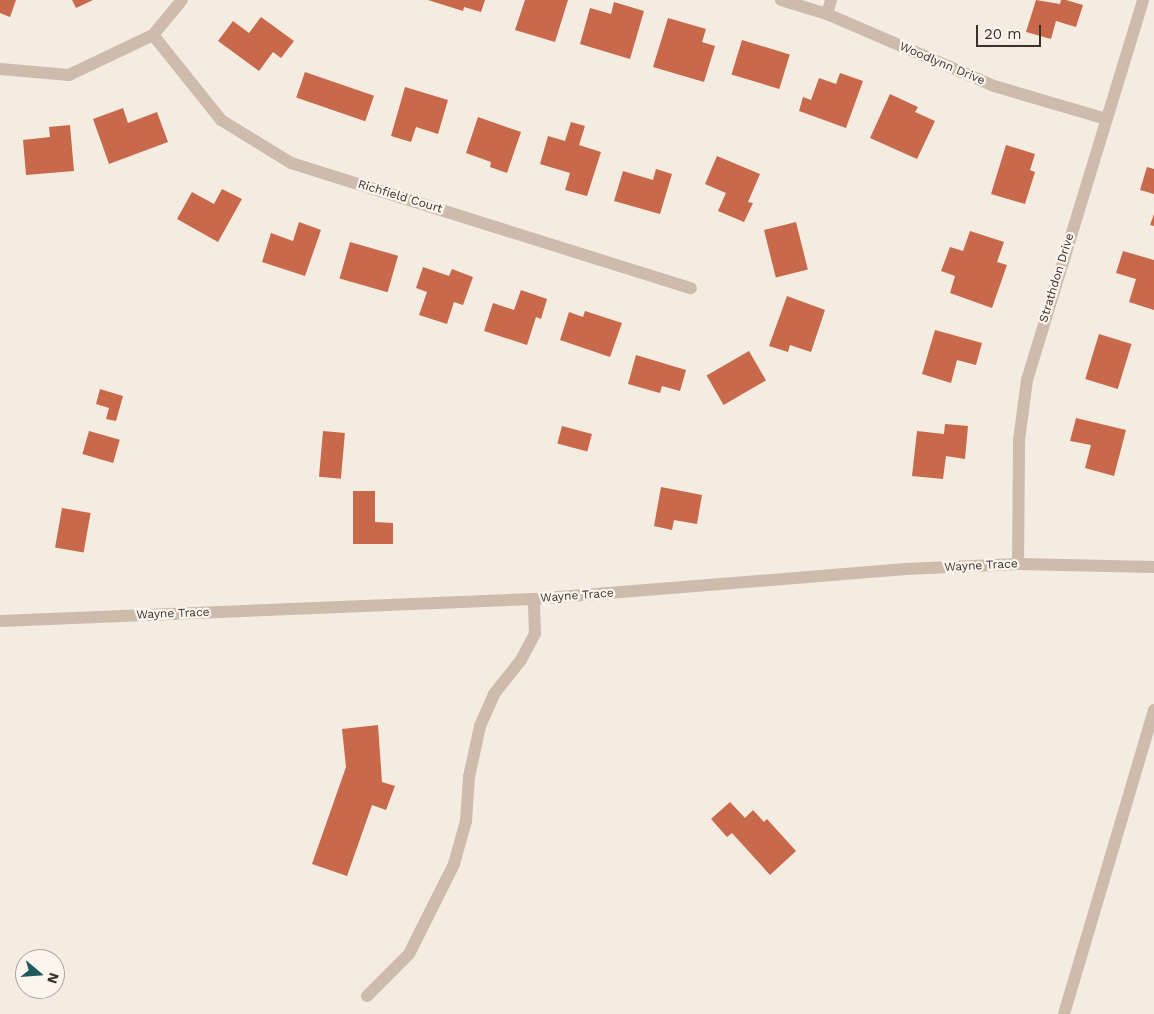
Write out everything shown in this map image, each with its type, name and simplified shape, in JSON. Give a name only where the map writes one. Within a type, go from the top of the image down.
[{"type":"street","points":[[0,69],[69,75],[154,35],[182,0]]},
{"type":"street","name":"Woodlynn Drive","points":[[781,0],[827,14],[994,86],[1106,119]]},
{"type":"street","points":[[827,14],[831,0]]},
{"type":"street","name":"Strathdon Drive","points":[[1018,564],[1019,440],[1027,380],[1142,0]]},
{"type":"street","name":"Richfield Court","points":[[154,35],[221,120],[290,163],[692,288]]},
{"type":"street","name":"Wayne Trace","points":[[0,621],[534,599],[906,569],[1018,564],[1154,567]]},
{"type":"street","points":[[367,996],[409,954],[454,864],[466,821],[470,777],[480,726],[494,694],[521,660],[535,634],[534,599]]},
{"type":"street","points":[[1064,1014],[1154,710]]},
{"type":"building","points":[[0,0],[16,0],[10,17],[0,13]]},
{"type":"building","points":[[72,0],[93,0],[76,8]]},
{"type":"building","points":[[428,0],[485,0],[481,12],[464,7],[463,11]]},
{"type":"building","points":[[525,0],[568,0],[555,42],[515,30]]},
{"type":"building","points":[[1036,0],[1060,4],[1061,0],[1066,0],[1083,5],[1076,27],[1056,21],[1051,39],[1026,32]]},
{"type":"building","points":[[614,2],[644,11],[630,59],[580,44],[590,8],[611,14]]},
{"type":"building","points":[[261,17],[294,41],[281,58],[273,52],[259,71],[218,41],[233,21],[249,33]]},
{"type":"building","points":[[668,18],[706,29],[702,42],[715,46],[704,82],[653,67]]},
{"type":"building","points":[[742,40],[790,55],[779,89],[731,74]]},
{"type":"building","points":[[305,72],[374,96],[365,121],[296,98]]},
{"type":"building","points":[[840,73],[863,81],[846,128],[799,111],[803,97],[811,100],[819,78],[836,84]]},
{"type":"building","points":[[405,87],[448,100],[438,134],[416,127],[411,142],[391,136]]},
{"type":"building","points":[[890,94],[918,107],[915,112],[935,121],[917,159],[870,138]]},
{"type":"building","points":[[123,108],[128,123],[157,112],[168,142],[109,164],[93,119]]},
{"type":"building","points":[[478,117],[521,132],[507,173],[490,167],[491,162],[466,153]]},
{"type":"building","points":[[571,122],[585,126],[579,145],[601,152],[587,196],[565,190],[570,173],[540,164],[548,136],[565,141]]},
{"type":"building","points":[[70,125],[74,171],[26,175],[23,140],[50,137],[49,127]]},
{"type":"building","points":[[1006,145],[1035,154],[1030,170],[1035,172],[1025,204],[991,194]]},
{"type":"building","points":[[717,156],[760,174],[748,202],[753,203],[744,222],[718,211],[726,193],[705,184]]},
{"type":"building","points":[[1147,167],[1154,169],[1154,194],[1140,190]]},
{"type":"building","points":[[656,169],[672,174],[660,214],[614,201],[623,171],[653,180]]},
{"type":"building","points":[[222,189],[242,199],[218,242],[177,219],[192,192],[214,204]]},
{"type":"building","points":[[1154,214],[1154,226],[1150,225]]},
{"type":"building","points":[[299,222],[321,230],[305,276],[262,262],[271,233],[293,241]]},
{"type":"building","points":[[796,222],[808,270],[776,278],[764,230]]},
{"type":"building","points":[[970,231],[1004,242],[997,262],[1007,265],[992,308],[950,293],[955,276],[941,271],[950,247],[963,251]]},
{"type":"building","points":[[350,242],[398,256],[388,292],[340,279]]},
{"type":"building","points":[[1123,251],[1154,260],[1154,310],[1129,302],[1136,279],[1116,273]]},
{"type":"building","points":[[423,267],[449,276],[452,269],[473,277],[463,305],[454,302],[447,324],[419,315],[427,292],[416,288]]},
{"type":"building","points":[[521,290],[547,299],[541,319],[536,317],[527,345],[484,331],[493,303],[514,310]]},
{"type":"building","points":[[787,296],[825,310],[811,352],[790,345],[788,352],[769,346]]},
{"type":"building","points":[[585,311],[622,323],[610,357],[560,340],[569,312],[583,317]]},
{"type":"building","points":[[935,330],[982,343],[976,365],[957,360],[951,383],[922,374]]},
{"type":"building","points":[[1099,334],[1132,344],[1118,389],[1085,379]]},
{"type":"building","points":[[749,351],[766,380],[724,405],[707,376]]},
{"type":"building","points":[[636,355],[686,370],[680,391],[662,386],[660,393],[628,384]]},
{"type":"building","points":[[100,389],[123,396],[116,421],[106,419],[109,408],[96,404]]},
{"type":"building","points":[[1076,418],[1126,430],[1114,476],[1085,468],[1091,445],[1070,441]]},
{"type":"building","points":[[945,424],[968,426],[965,459],[946,456],[943,479],[912,476],[917,431],[944,434]]},
{"type":"building","points":[[562,426],[592,434],[587,451],[557,443]]},
{"type":"building","points":[[89,431],[120,440],[113,463],[82,454]]},
{"type":"building","points":[[323,431],[345,433],[341,479],[319,477]]},
{"type":"building","points":[[661,487],[702,495],[697,524],[674,520],[672,530],[654,526]]},
{"type":"building","points":[[353,491],[375,491],[375,522],[393,523],[393,544],[353,544]]},
{"type":"building","points":[[62,508],[91,513],[84,552],[55,547]]},
{"type":"building","points":[[378,725],[382,782],[395,786],[386,810],[372,805],[347,876],[312,864],[346,767],[342,729]]},
{"type":"building","points":[[730,802],[745,818],[753,810],[764,822],[767,819],[796,851],[770,875],[732,833],[727,837],[711,819]]}]
